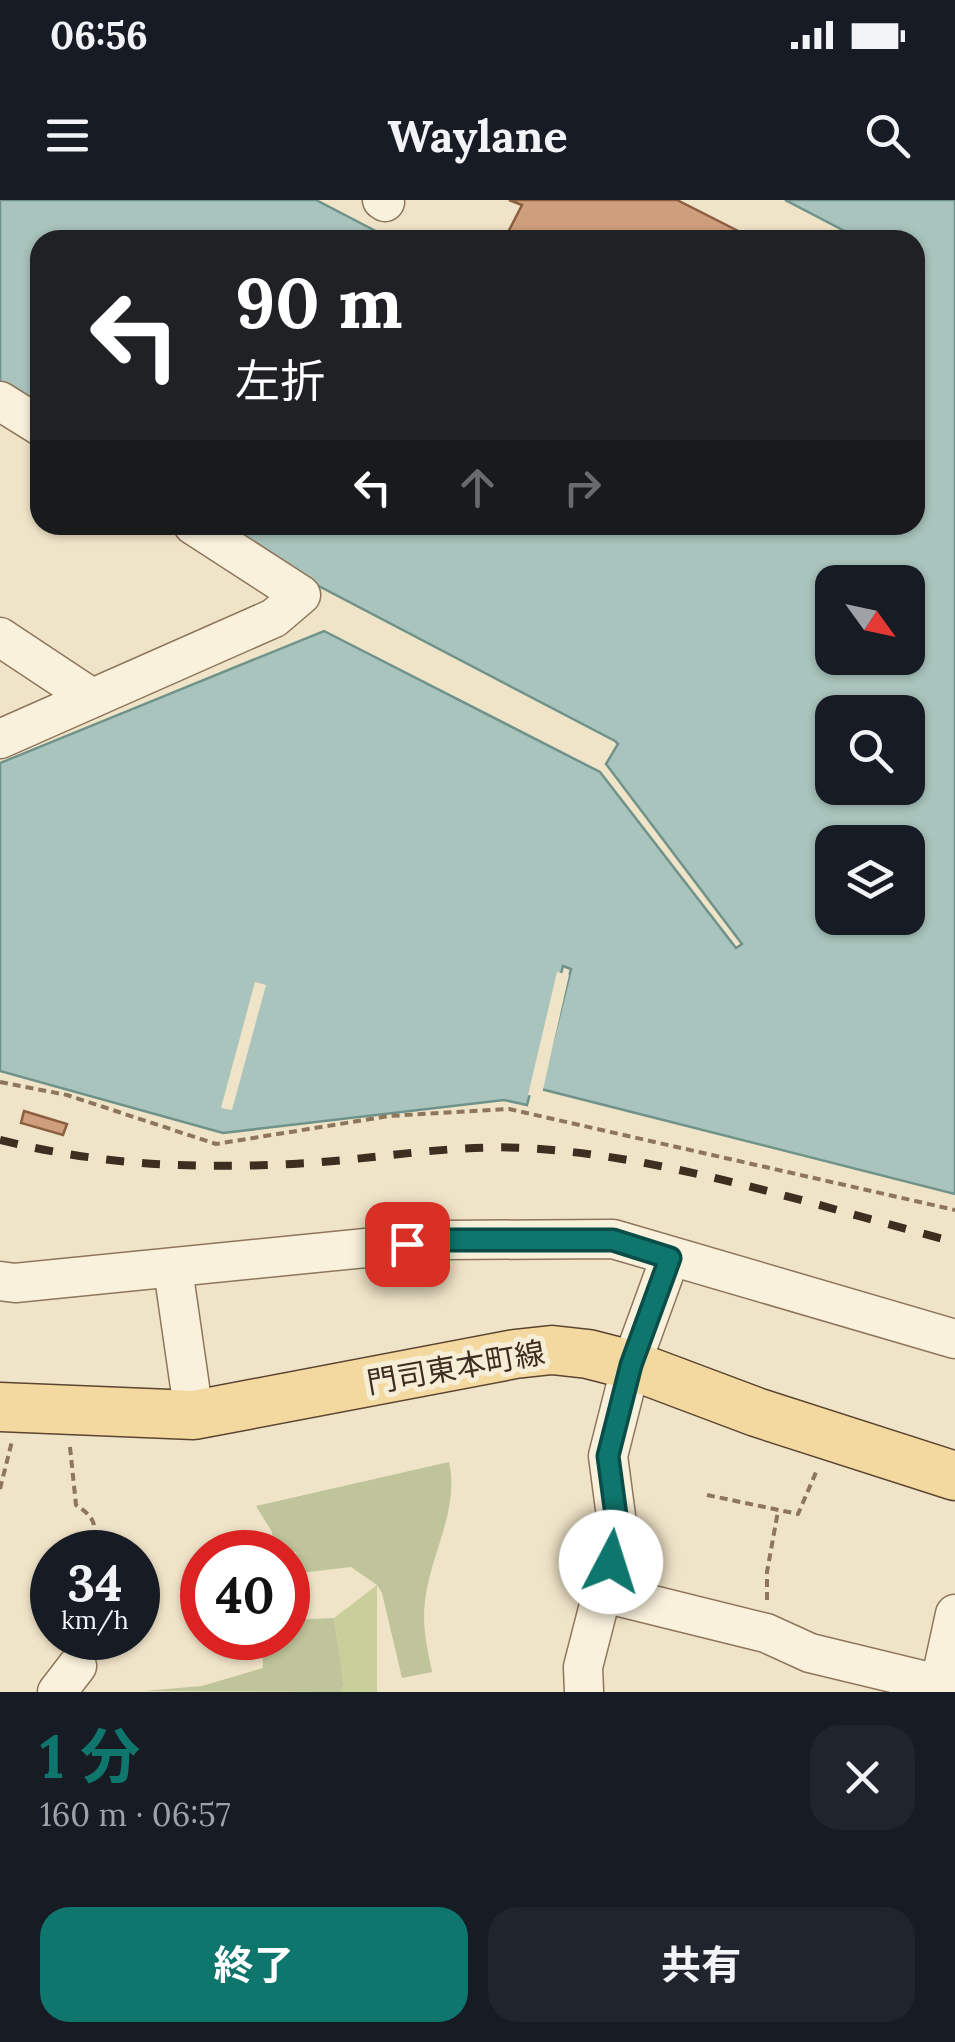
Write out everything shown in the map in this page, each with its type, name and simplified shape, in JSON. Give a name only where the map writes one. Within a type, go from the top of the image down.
[{"type":"main road","name":"門司東本町線","points":[[8,1418],[194,1415],[552,1350],[631,1365],[756,1412],[955,1476]]},
{"type":"street","points":[[0,401],[30,420]]},
{"type":"street","points":[[0,738],[274,618],[301,595],[208,535]]},
{"type":"street","points":[[0,637],[92,698]]},
{"type":"street","points":[[0,1281],[15,1283],[173,1269],[446,1240],[613,1240],[955,1339]]},
{"type":"street","points":[[584,1692],[583,1667],[618,1530],[608,1456],[631,1365],[670,1258]]},
{"type":"street","points":[[173,1269],[194,1415]]},
{"type":"street","points":[[604,1593],[766,1633],[810,1654],[944,1688],[955,1614]]},
{"type":"path","points":[[0,1082],[67,1095],[216,1144],[389,1116],[509,1110],[955,1210]]},
{"type":"path","points":[[0,1489],[8,1418]]},
{"type":"path","points":[[68,1432],[76,1505],[89,1512],[94,1530]]},
{"type":"path","points":[[708,1495],[798,1514],[822,1456]]},
{"type":"path","points":[[766,1633],[767,1572],[778,1511]]},
{"type":"green space","points":[[449,1462],[448,1515],[424,1610],[432,1672],[402,1678],[377,1585],[351,1567],[310,1572],[310,1530],[271,1530],[256,1506]]},
{"type":"green space","points":[[377,1585],[377,1692],[340,1692],[344,1685],[334,1618]]},
{"type":"green space","points":[[334,1618],[344,1685],[340,1692],[144,1691],[202,1686],[263,1668],[263,1660],[310,1660],[310,1619]]},
{"type":"water","points":[[0,200],[316,200],[374,230],[30,230],[30,407],[0,387]]},
{"type":"water","points":[[785,200],[955,200],[955,1194],[541,1089],[571,969],[563,966],[527,1105],[504,1100],[223,1133],[0,1071],[0,763],[324,631],[600,772],[736,948],[742,944],[606,764],[618,744],[221,535],[925,535],[925,230],[843,230]]},
{"type":"pier","points":[[557,972],[569,975],[542,1094],[536,1090],[535,1096],[528,1095]]},
{"type":"pier","points":[[255,982],[266,985],[232,1110],[221,1108]]},
{"type":"building","points":[[509,200],[677,200],[736,230],[509,230],[522,205]]},
{"type":"building","points":[[24,1111],[67,1124],[63,1135],[21,1123]]},
{"type":"railway","points":[[0,1140],[110,1160],[218,1166],[293,1164],[468,1148],[582,1153],[690,1172],[955,1242]]},
{"type":"route","points":[[407,1244],[446,1240],[613,1240],[670,1258],[631,1365],[608,1456],[618,1530],[611,1562]]}]
